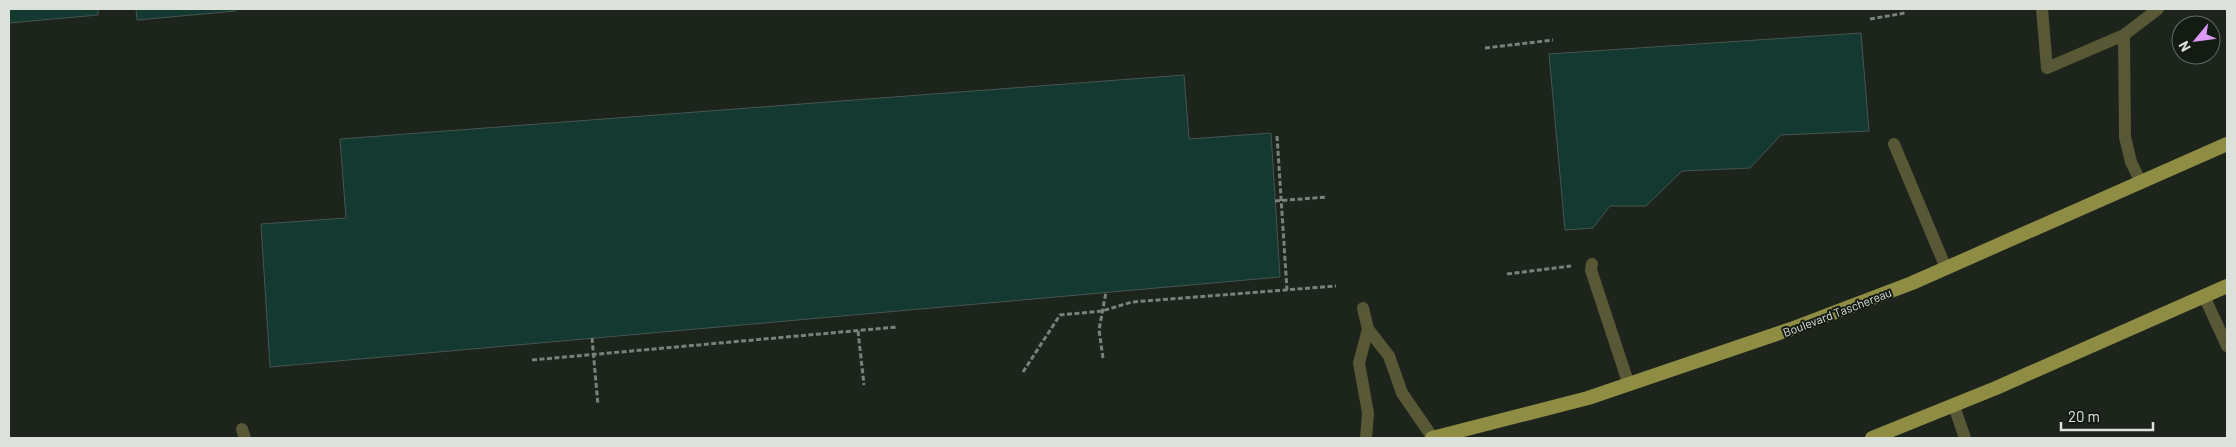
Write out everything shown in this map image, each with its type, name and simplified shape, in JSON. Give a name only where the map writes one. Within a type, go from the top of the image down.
[{"type":"main road","name":"Boulevard Taschereau","points":[[1432,438],[1534,413],[1629,385],[1873,299],[2227,144]]},
{"type":"main road","points":[[1872,438],[1954,406],[2076,354],[2227,286]]},
{"type":"lane","points":[[2042,9],[2047,68],[2124,35],[2158,9]]},
{"type":"lane","points":[[2124,35],[2125,137],[2131,162],[2141,183]]},
{"type":"lane","points":[[1894,144],[1946,268]]},
{"type":"lane","points":[[1592,264],[1591,270],[1629,385]]},
{"type":"lane","points":[[2204,296],[2227,346]]},
{"type":"lane","points":[[1363,308],[1368,329],[1390,356],[1402,393],[1432,438]]},
{"type":"lane","points":[[1366,438],[1368,413],[1359,363],[1368,329]]},
{"type":"lane","points":[[1954,406],[1965,438]]},
{"type":"lane","points":[[240,438],[242,429],[245,438]]},
{"type":"path","points":[[1870,19],[1905,13]]},
{"type":"path","points":[[1485,48],[1553,40]]},
{"type":"path","points":[[1277,136],[1286,290]]},
{"type":"path","points":[[1275,202],[1327,197]]},
{"type":"path","points":[[1507,274],[1592,264]]},
{"type":"path","points":[[1023,372],[1060,315],[1102,311],[1132,302],[1336,286]]},
{"type":"path","points":[[1103,358],[1099,330],[1106,292]]},
{"type":"path","points":[[532,360],[897,327]]},
{"type":"path","points":[[858,330],[864,385]]},
{"type":"path","points":[[592,338],[598,405]]},
{"type":"building","points":[[9,9],[98,9],[98,15],[9,23]]},
{"type":"building","points":[[136,9],[236,9],[236,11],[137,20]]},
{"type":"building","points":[[1861,33],[1869,131],[1781,135],[1750,168],[1682,171],[1646,206],[1610,206],[1593,228],[1565,230],[1549,54]]},
{"type":"building","points":[[1184,75],[1189,139],[1271,133],[1280,277],[270,367],[261,224],[346,218],[340,139]]}]
